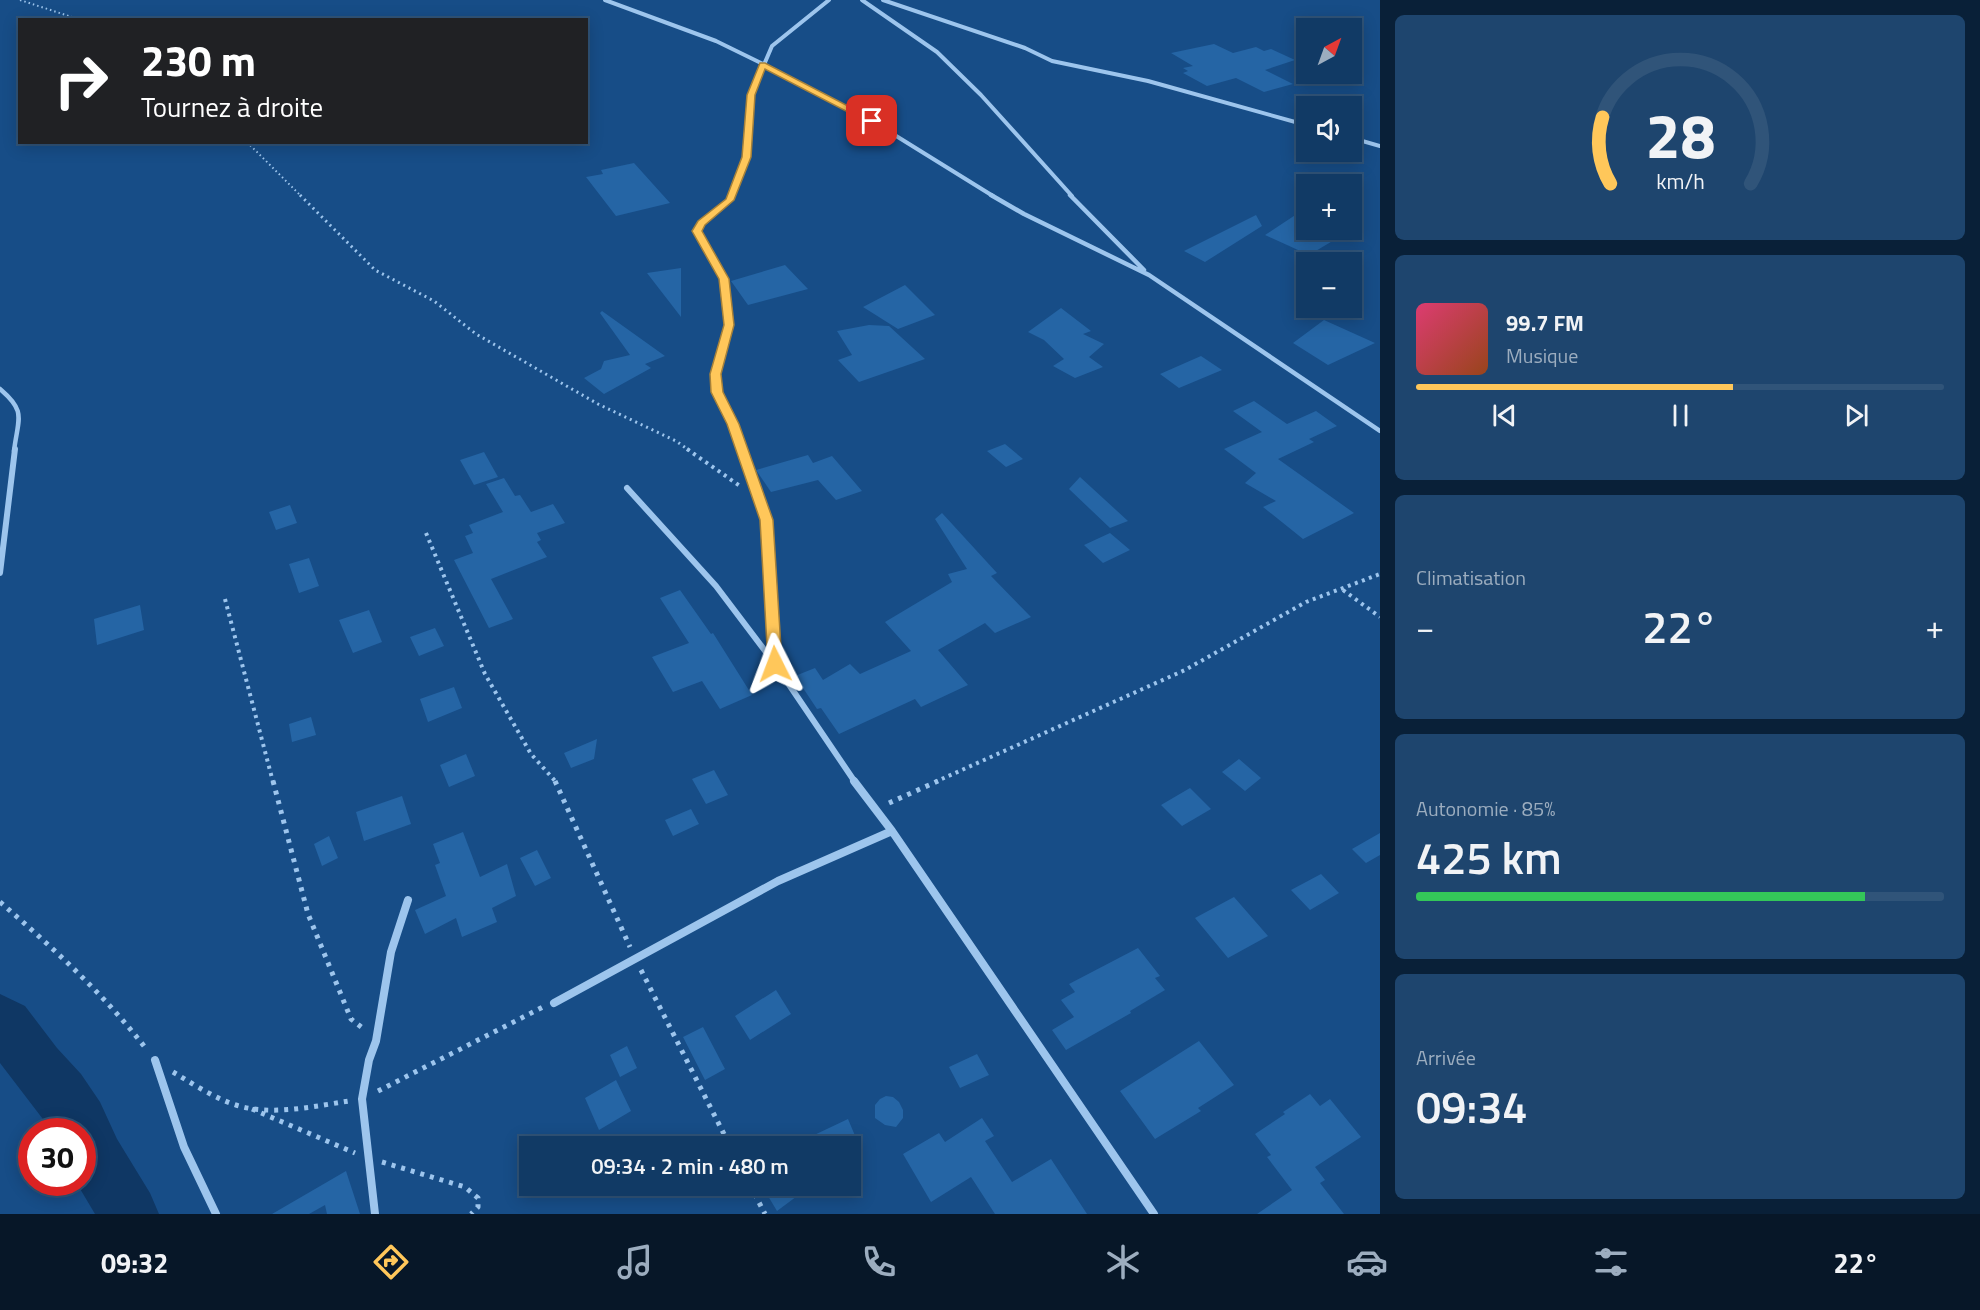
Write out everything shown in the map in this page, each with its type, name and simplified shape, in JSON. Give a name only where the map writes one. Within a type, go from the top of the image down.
[{"type":"street","points":[[605,0],[716,41],[763,64],[872,121],[949,171],[1024,214],[1149,275],[1380,431]]},
{"type":"street","points":[[775,664],[767,520],[733,424],[717,392],[716,374],[729,325],[724,279],[697,231],[701,223],[730,200],[747,157],[751,95],[772,46],[828,0]]},
{"type":"street","points":[[862,0],[937,52],[981,95],[1079,204],[1149,275]]},
{"type":"street","points":[[883,0],[1025,48],[1052,61],[1148,81],[1296,122]]},
{"type":"street","points":[[1362,141],[1380,146]]},
{"type":"street","points":[[0,389],[16,403],[19,412],[0,573]]},
{"type":"street","points":[[627,488],[716,586],[775,664],[837,758],[892,831],[1154,1214]]},
{"type":"street","points":[[554,1003],[778,881],[892,831]]},
{"type":"street","points":[[375,1214],[362,1099],[369,1060],[376,1041],[391,952],[408,900]]},
{"type":"street","points":[[155,1060],[184,1147],[216,1214]]},
{"type":"path","points":[[20,0],[75,18]]},
{"type":"path","points":[[249,144],[375,270],[434,301],[476,334],[598,404],[676,441],[760,500]]},
{"type":"path","points":[[426,533],[485,674],[531,754],[554,778],[636,960],[725,1136]]},
{"type":"path","points":[[875,809],[1185,670],[1306,602],[1380,574]]},
{"type":"path","points":[[1342,589],[1380,618]]},
{"type":"path","points":[[225,599],[308,914],[351,1019],[376,1041]]},
{"type":"path","points":[[0,902],[64,957],[122,1018],[155,1060],[203,1090],[367,1157],[465,1187],[478,1198],[478,1207],[471,1214]]},
{"type":"path","points":[[249,1108],[318,1106],[362,1099],[508,1023],[554,1003]]},
{"type":"path","points":[[756,1196],[765,1214]]},
{"type":"building","points":[[1214,44],[1233,53],[1256,47],[1264,51],[1271,49],[1295,60],[1265,70],[1293,84],[1264,92],[1236,78],[1207,86],[1183,73],[1188,71],[1183,68],[1193,66],[1171,53]]},
{"type":"building","points":[[634,163],[670,203],[616,216],[586,177],[603,174],[601,170]]},
{"type":"building","points":[[1256,215],[1262,226],[1205,262],[1184,251]]},
{"type":"building","points":[[1296,215],[1296,240],[1334,240],[1314,252],[1302,252],[1265,235]]},
{"type":"building","points":[[785,265],[808,289],[748,305],[731,281]]},
{"type":"building","points":[[681,268],[681,317],[647,273]]},
{"type":"building","points":[[905,285],[935,315],[898,329],[863,307]]},
{"type":"building","points":[[1061,308],[1091,331],[1083,334],[1104,344],[1089,357],[1103,367],[1075,378],[1053,366],[1064,359],[1044,340],[1028,332]]},
{"type":"building","points":[[602,311],[665,356],[645,364],[651,368],[604,394],[584,378],[601,369],[604,361],[630,355],[600,313]]},
{"type":"building","points":[[1324,320],[1375,343],[1328,365],[1293,343]]},
{"type":"building","points":[[869,325],[889,326],[925,359],[859,382],[838,360],[852,355],[837,331]]},
{"type":"building","points":[[1201,356],[1222,370],[1179,388],[1160,374]]},
{"type":"building","points":[[1254,401],[1287,424],[1316,411],[1337,426],[1309,439],[1314,442],[1278,459],[1354,513],[1303,539],[1263,507],[1276,501],[1245,483],[1256,473],[1224,449],[1262,432],[1233,411]]},
{"type":"building","points":[[1005,444],[1023,459],[1006,467],[987,451]]},
{"type":"building","points":[[484,452],[498,477],[474,485],[460,460]]},
{"type":"building","points":[[808,455],[813,463],[832,456],[862,491],[836,500],[818,480],[771,492],[756,470]]},
{"type":"building","points":[[1080,477],[1128,521],[1110,528],[1069,489]]},
{"type":"building","points":[[504,478],[515,496],[520,495],[531,512],[553,504],[565,523],[537,533],[541,540],[537,542],[547,557],[491,579],[513,619],[489,628],[454,560],[473,553],[465,536],[473,533],[469,525],[503,512],[486,484]]},
{"type":"building","points":[[290,505],[297,523],[276,530],[269,512]]},
{"type":"building","points":[[942,513],[997,573],[991,576],[1031,617],[995,633],[985,623],[938,650],[968,685],[921,707],[915,699],[839,734],[821,708],[817,709],[795,676],[815,668],[823,680],[850,664],[860,674],[911,651],[885,622],[952,582],[948,574],[967,569],[935,519]]},
{"type":"building","points":[[1110,533],[1130,550],[1103,563],[1084,545]]},
{"type":"building","points":[[309,558],[319,586],[299,593],[289,564]]},
{"type":"building","points":[[680,590],[711,634],[713,633],[752,695],[720,709],[702,681],[673,692],[652,657],[689,643],[660,598]]},
{"type":"building","points":[[140,605],[144,630],[97,645],[94,619]]},
{"type":"building","points":[[369,610],[382,642],[353,653],[339,620]]},
{"type":"building","points":[[435,628],[444,646],[419,656],[410,637]]},
{"type":"building","points":[[454,687],[462,708],[428,722],[420,699]]},
{"type":"building","points":[[311,717],[316,735],[292,742],[289,724]]},
{"type":"building","points":[[597,739],[594,759],[571,768],[564,753]]},
{"type":"building","points":[[466,754],[475,776],[449,787],[440,765]]},
{"type":"building","points":[[1239,759],[1261,778],[1245,791],[1222,772]]},
{"type":"building","points":[[714,770],[728,795],[706,804],[692,779]]},
{"type":"building","points":[[1190,788],[1211,809],[1182,826],[1161,805]]},
{"type":"building","points":[[402,796],[411,824],[364,841],[356,812]]},
{"type":"building","points":[[691,809],[699,824],[673,836],[665,820]]},
{"type":"building","points":[[463,832],[480,877],[507,864],[516,896],[492,908],[497,922],[462,937],[456,918],[425,934],[415,910],[446,896],[435,865],[440,863],[433,844]]},
{"type":"building","points":[[1380,833],[1380,855],[1366,863],[1352,849]]},
{"type":"building","points":[[329,836],[338,858],[322,866],[314,844]]},
{"type":"building","points":[[537,850],[551,878],[535,886],[520,858]]},
{"type":"building","points":[[1321,874],[1339,893],[1310,910],[1291,890]]},
{"type":"building","points":[[1234,897],[1268,936],[1228,958],[1195,918]]},
{"type":"building","points":[[1138,948],[1160,976],[1155,978],[1165,990],[1130,1011],[1131,1013],[1066,1050],[1052,1030],[1074,1017],[1061,1000],[1075,992],[1069,984]]},
{"type":"building","points":[[776,990],[791,1014],[750,1040],[735,1016]]},
{"type":"building","points":[[703,1027],[725,1069],[705,1080],[683,1037]]},
{"type":"building","points":[[1199,1041],[1234,1085],[1198,1108],[1201,1111],[1155,1139],[1120,1091]]},
{"type":"building","points":[[627,1046],[637,1068],[620,1077],[610,1055]]},
{"type":"building","points":[[977,1054],[989,1075],[960,1088],[949,1067]]},
{"type":"building","points":[[616,1080],[631,1111],[599,1130],[585,1098]]},
{"type":"building","points":[[1310,1094],[1320,1106],[1330,1099],[1361,1137],[1315,1167],[1325,1180],[1320,1183],[1344,1214],[1257,1214],[1292,1190],[1267,1157],[1271,1155],[1255,1134]]},
{"type":"building","points":[[886,1096],[893,1097],[903,1110],[903,1118],[896,1127],[885,1125],[875,1118],[875,1105]]},
{"type":"building","points":[[982,1118],[994,1136],[985,1141],[1012,1182],[1051,1159],[1087,1214],[995,1214],[971,1177],[931,1202],[903,1154],[939,1133],[945,1142]]},
{"type":"building","points":[[848,1119],[855,1136],[812,1136]]},
{"type":"building","points":[[346,1171],[360,1214],[327,1214],[325,1205],[309,1214],[272,1214]]},
{"type":"building","points":[[768,1196],[797,1196],[777,1211]]},
{"type":"waterway","points":[[0,1021],[6,1025],[37,1068],[61,1094],[80,1122],[96,1160],[129,1214]]},
{"type":"route","points":[[775,664],[767,520],[733,424],[717,392],[716,374],[729,325],[724,279],[697,231],[701,223],[730,200],[747,157],[751,95],[763,64],[872,121]]}]
